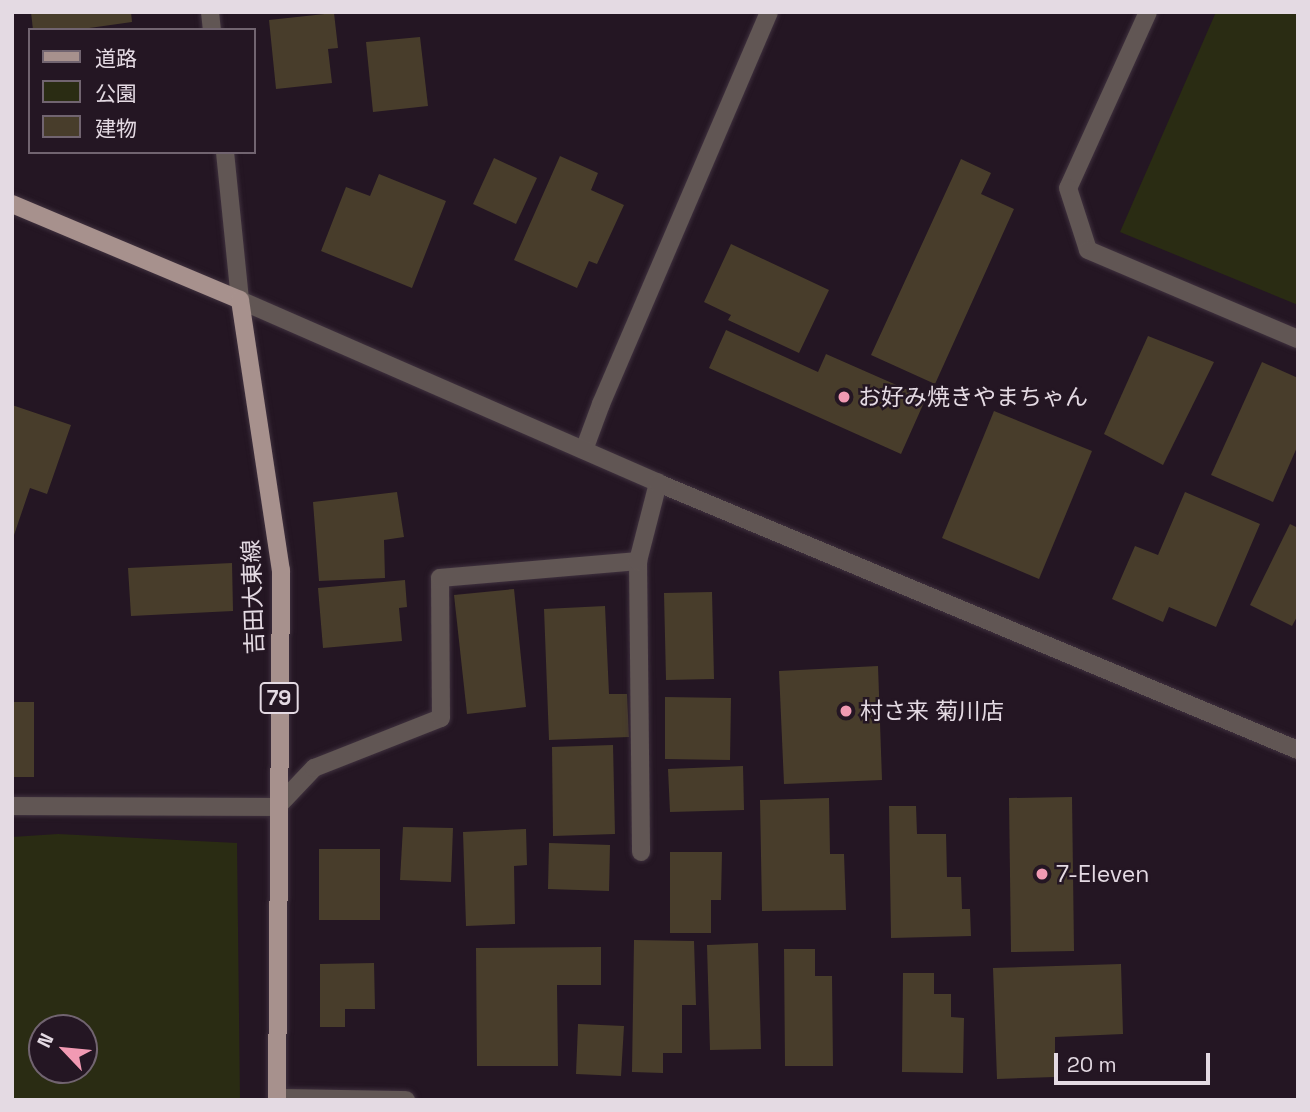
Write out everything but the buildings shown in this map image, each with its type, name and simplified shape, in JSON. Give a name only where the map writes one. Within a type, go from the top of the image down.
[{"type":"main road","points":[[12,204],[240,300]]},
{"type":"main road","name":"吉田大東線","points":[[240,300],[281,570],[277,807],[277,1099]]},
{"type":"street","points":[[584,450],[601,404],[769,12]]},
{"type":"street","points":[[1148,12],[1068,188],[1088,250],[1298,339]]},
{"type":"street","points":[[225,154],[240,300],[659,483],[1298,750]]},
{"type":"street","points":[[641,852],[638,561],[659,483]]},
{"type":"street","points":[[12,806],[277,807],[314,768],[441,718],[440,578],[638,561]]},
{"type":"street","points":[[277,1099],[406,1100]]},
{"type":"green space","points":[[1216,12],[1298,12],[1298,305],[1120,232]]},
{"type":"green space","points":[[58,834],[237,843],[240,1100],[12,1100],[12,837]]},
{"type":"place","name":"お好み焼きやまちゃん","points":[[844,397]]},
{"type":"place","name":"村さ来 菊川店","points":[[846,711]]},
{"type":"place","name":"7-Eleven","points":[[1042,874]]}]
